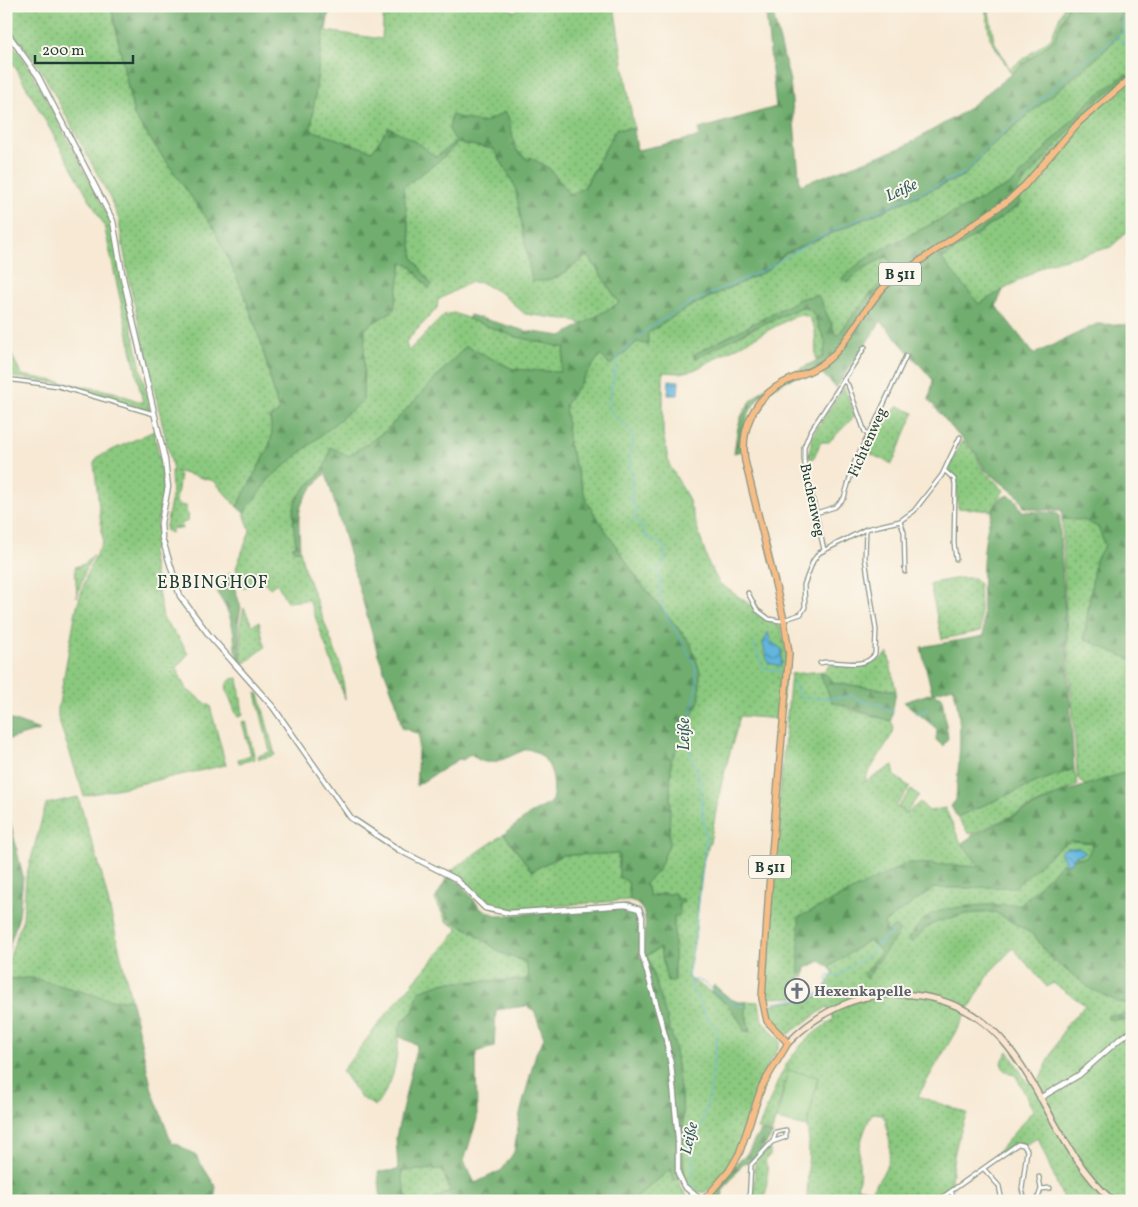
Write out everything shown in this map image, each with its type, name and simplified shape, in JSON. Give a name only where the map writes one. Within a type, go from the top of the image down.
[{"type":"main road","name":"B 511","points":[[788,1043],[767,1021],[762,1002],[772,849],[789,664],[789,644],[744,452],[745,434],[756,407],[776,388],[814,370],[830,358],[844,342],[876,294],[889,282],[1009,200],[1025,185],[1079,122],[1132,77]]},
{"type":"main road","points":[[702,1201],[728,1171],[739,1154],[762,1086],[788,1043],[811,1022],[840,1006],[868,997],[904,994],[949,1003],[983,1022],[1001,1037],[1016,1056],[1077,1162],[1113,1201]]},
{"type":"street","points":[[6,32],[35,71],[111,214],[167,478],[161,534],[180,596],[208,635],[283,719],[351,818],[399,850],[459,882],[476,901],[489,910],[504,913],[629,905],[640,911],[642,917],[642,954],[666,1039],[671,1065],[678,1138],[678,1173],[684,1186],[702,1201]]},
{"type":"street","name":"Buchenweg","points":[[784,620],[799,615],[804,610],[805,583],[813,561],[824,550],[804,464],[804,447],[810,432],[865,347]]},
{"type":"street","name":"Fichtenweg","points":[[816,513],[835,508],[844,498],[853,466],[906,356]]},
{"type":"street","points":[[6,379],[58,386],[154,414]]},
{"type":"street","points":[[843,380],[848,385],[865,432],[869,436]]},
{"type":"street","points":[[824,550],[866,529],[900,521],[918,508],[945,471],[960,437]]},
{"type":"street","points":[[945,471],[954,479],[955,484],[954,543],[956,559]]},
{"type":"street","points":[[900,521],[904,532],[905,572]]},
{"type":"street","points":[[820,663],[830,661],[846,665],[874,656],[876,630],[864,555],[866,529]]},
{"type":"street","points":[[748,593],[752,604],[762,615],[774,621],[784,620]]},
{"type":"street","points":[[1040,1098],[1079,1075],[1122,1037],[1132,1032]]},
{"type":"street","points":[[749,1201],[751,1165],[772,1142],[776,1132],[786,1130],[786,1137],[772,1142]]},
{"type":"street","points":[[937,1201],[984,1169],[1014,1145],[1023,1145],[1027,1152],[1022,1190],[1025,1201]]},
{"type":"street","points":[[982,1201],[1002,1200],[999,1186],[984,1169]]},
{"type":"street","points":[[1037,1201],[1041,1189],[1039,1177]]},
{"type":"street","points":[[1041,1189],[1050,1188]]},
{"type":"street","points":[[951,1191],[955,1201]]},
{"type":"green space","points":[[9,6],[111,6],[134,116],[214,229],[243,291],[261,342],[279,412],[270,418],[272,434],[269,447],[237,507],[214,481],[175,471],[180,475],[176,502],[179,505],[186,506],[188,521],[181,524],[182,529],[173,528],[171,533],[165,530],[172,497],[171,471],[173,470],[129,281],[118,217],[108,194],[43,73],[20,41],[9,44],[13,44],[28,65],[112,223],[118,262],[150,411],[62,384],[6,376],[6,344],[22,375],[114,392],[143,403],[104,225],[10,58],[6,59],[6,8]]},
{"type":"green space","points":[[111,6],[330,6],[321,45],[311,130],[372,151],[389,127],[421,145],[436,157],[456,141],[449,130],[451,115],[482,123],[505,112],[508,116],[516,150],[529,161],[530,157],[550,169],[570,195],[585,187],[616,129],[634,129],[637,150],[699,137],[699,129],[776,107],[765,6],[771,6],[790,81],[800,185],[903,147],[962,113],[1054,40],[1068,6],[1121,6],[1121,33],[1099,56],[991,146],[965,175],[785,253],[768,270],[687,308],[648,333],[648,345],[637,342],[610,365],[600,355],[565,405],[569,445],[587,502],[639,581],[691,644],[700,671],[700,699],[671,761],[669,845],[658,871],[645,884],[650,896],[675,893],[677,900],[683,898],[684,902],[678,904],[680,915],[674,916],[674,981],[667,981],[660,948],[644,957],[645,917],[643,910],[630,900],[628,882],[619,877],[619,854],[562,855],[532,871],[504,834],[530,814],[551,803],[554,786],[553,778],[551,770],[542,757],[527,749],[498,761],[484,762],[471,754],[463,760],[459,759],[416,786],[419,734],[402,728],[396,702],[378,654],[326,473],[304,500],[299,516],[300,550],[293,550],[292,547],[296,546],[295,504],[302,492],[322,471],[330,447],[349,456],[387,430],[466,346],[513,369],[560,372],[565,348],[513,336],[468,319],[470,315],[526,331],[562,336],[619,303],[588,255],[569,270],[556,277],[548,280],[532,281],[515,186],[494,149],[458,143],[439,161],[403,187],[413,257],[432,286],[429,289],[409,264],[402,263],[394,310],[365,328],[363,400],[269,479],[244,513],[237,507],[269,447],[272,434],[270,418],[279,412],[261,342],[243,291],[214,229],[134,116]]},
{"type":"green space","points":[[330,6],[326,31],[382,39],[384,6],[502,6],[515,11],[521,6],[614,6],[634,129],[616,129],[584,187],[570,195],[550,169],[530,157],[530,162],[486,122],[477,122],[436,158],[421,145],[389,127],[372,151],[311,130],[321,45]]},
{"type":"green space","points":[[985,6],[988,6],[994,41],[1010,69],[1051,38],[1064,6],[1068,6],[1054,40],[1011,73],[990,38]]},
{"type":"green space","points":[[1121,6],[1132,6],[1132,227],[1111,247],[1047,264],[979,304],[941,259],[1020,205],[1017,189],[1095,102],[1128,77],[1091,100],[1013,183],[886,247],[848,282],[864,268],[886,257],[897,268],[869,295],[837,336],[818,295],[802,298],[693,356],[802,307],[811,310],[826,343],[823,356],[816,360],[815,329],[809,317],[802,315],[793,317],[694,370],[680,373],[663,372],[663,433],[669,464],[688,498],[708,562],[719,583],[766,616],[765,618],[781,627],[787,655],[780,719],[740,716],[722,781],[710,842],[702,864],[695,938],[688,975],[689,978],[730,1005],[750,1032],[746,1014],[746,1001],[759,1002],[762,1020],[780,1041],[778,1049],[761,1080],[746,1130],[736,1153],[723,1173],[706,1192],[695,1191],[689,1188],[684,1178],[683,1112],[674,1042],[641,959],[660,948],[667,981],[674,981],[674,916],[683,898],[677,900],[665,893],[650,896],[645,884],[658,871],[669,845],[671,761],[681,736],[691,644],[639,581],[587,502],[569,445],[565,405],[600,355],[610,365],[648,333],[687,308],[768,270],[785,254],[965,175],[991,146],[1099,56],[1121,33]]},
{"type":"green space","points":[[1126,74],[1128,77],[1095,102],[1018,189],[1020,204],[942,259],[979,304],[1003,290],[996,306],[1034,354],[1097,324],[1132,325],[1132,660],[1084,639],[1095,561],[1105,545],[1098,527],[1083,520],[1062,519],[1062,510],[1040,510],[1024,507],[1018,496],[984,469],[976,452],[958,435],[929,400],[933,380],[881,321],[836,388],[818,369],[786,381],[763,395],[754,404],[748,417],[742,451],[734,453],[742,415],[757,394],[778,380],[823,357],[826,342],[811,310],[802,307],[751,329],[695,359],[693,355],[802,298],[818,295],[837,336],[869,295],[896,268],[886,257],[864,268],[848,282],[841,279],[862,261],[886,247],[1013,183],[1091,100]]},
{"type":"green space","points":[[458,143],[494,149],[515,186],[532,281],[559,277],[588,255],[619,303],[582,326],[577,321],[525,314],[502,294],[482,283],[471,282],[438,300],[437,308],[406,342],[408,351],[444,315],[454,313],[513,336],[565,348],[560,372],[513,369],[466,346],[387,430],[349,456],[330,448],[322,471],[302,492],[295,504],[296,546],[293,550],[300,550],[304,568],[342,669],[345,699],[309,600],[287,602],[277,583],[270,588],[263,581],[242,588],[236,568],[250,531],[244,513],[269,479],[363,400],[365,328],[394,310],[402,263],[409,264],[429,289],[432,286],[413,257],[403,187],[439,161]]},
{"type":"green space","points":[[844,387],[855,416],[829,442],[821,442],[813,459],[808,457],[813,434]]},
{"type":"green space","points":[[898,406],[914,413],[892,464],[864,451],[871,438]]},
{"type":"green space","points":[[154,431],[162,471],[163,495],[157,525],[159,546],[151,552],[163,618],[179,638],[188,654],[176,668],[186,689],[210,706],[226,765],[84,796],[58,718],[58,709],[76,610],[88,571],[103,541],[94,463],[99,456]]},
{"type":"green space","points":[[962,441],[975,452],[982,469],[1004,490],[992,511],[958,508],[956,482],[949,468]]},
{"type":"green space","points":[[1008,495],[1016,500],[1022,511],[1057,513],[1059,515],[1074,769],[1037,782],[957,817],[951,806],[956,800],[960,730],[957,702],[953,687],[933,693],[942,697],[948,738],[943,746],[936,740],[937,729],[904,702],[932,693],[921,647],[984,636],[982,582],[986,537],[990,518],[997,503]]},
{"type":"green space","points":[[1062,519],[1083,520],[1098,527],[1105,545],[1095,562],[1084,639],[1132,660],[1132,770],[1085,786],[1078,778],[1077,771],[1066,618]]},
{"type":"green space","points":[[94,554],[86,568],[77,597],[75,567],[84,564]]},
{"type":"green space","points":[[230,572],[241,608],[238,624],[241,663],[235,650],[234,634],[230,619],[217,593]]},
{"type":"green space","points":[[960,578],[974,578],[979,584],[981,631],[942,639],[930,585]]},
{"type":"green space","points":[[244,608],[252,625],[259,622],[265,647],[244,664],[242,662],[240,626]]},
{"type":"green space","points":[[888,653],[896,691],[835,683],[825,674],[845,708],[891,721],[894,727],[893,733],[867,775],[865,782],[893,765],[895,776],[910,787],[896,806],[906,814],[920,802],[929,811],[945,808],[961,843],[981,867],[908,863],[799,971],[803,983],[794,991],[795,997],[766,998],[775,840],[791,674],[824,671],[829,665],[866,665],[873,663]]},
{"type":"green space","points":[[820,674],[825,674],[835,683],[896,691],[891,721],[832,702]]},
{"type":"green space","points":[[238,678],[243,714],[239,717],[226,689],[227,683],[232,679]]},
{"type":"green space","points":[[256,693],[259,694],[275,755],[259,759],[258,756],[270,752]]},
{"type":"green space","points":[[6,718],[40,730],[6,740]]},
{"type":"green space","points":[[246,721],[255,759],[239,763],[238,759],[251,755],[242,722]]},
{"type":"green space","points":[[1074,769],[1078,785],[973,834],[968,833],[957,817],[1037,782]]},
{"type":"green space","points":[[1132,770],[1132,1005],[1118,1002],[1091,989],[1051,959],[1034,935],[995,912],[966,914],[939,921],[927,927],[912,942],[907,941],[923,920],[939,911],[975,906],[1021,905],[1061,864],[1069,864],[1075,858],[1087,857],[1093,843],[1071,841],[1058,848],[1015,887],[934,888],[884,923],[887,933],[894,926],[900,931],[866,979],[863,976],[881,952],[869,940],[829,967],[820,961],[806,968],[804,977],[799,971],[799,917],[908,863],[980,867],[962,843],[972,836],[1062,793]]},
{"type":"green space","points":[[911,790],[919,795],[906,813],[898,807]]},
{"type":"green space","points":[[78,797],[101,871],[131,999],[115,1001],[33,978],[6,979],[6,968],[23,918],[26,877],[46,804]]},
{"type":"green space","points":[[6,802],[23,877],[19,916],[6,957]]},
{"type":"green space","points":[[504,834],[532,871],[562,855],[619,854],[619,877],[628,882],[630,900],[503,910],[487,904],[449,872]]},
{"type":"green space","points":[[1071,841],[1094,843],[1087,857],[1069,864],[1061,864],[1021,905],[975,907],[929,915],[912,942],[927,927],[939,921],[966,914],[995,912],[1034,935],[1051,959],[1118,1002],[1132,1005],[1132,1201],[1064,1201],[1038,1138],[1023,1146],[1022,1143],[1013,1144],[993,1158],[1033,1110],[1016,1076],[1004,1070],[1001,1063],[1008,1051],[1028,1084],[1039,1080],[1065,1027],[1085,1005],[1053,983],[1047,987],[1013,948],[991,971],[918,1096],[967,1113],[955,1150],[951,1189],[933,1201],[807,1201],[809,1141],[807,1127],[818,1078],[788,1071],[772,1132],[758,1129],[785,1067],[793,1055],[803,1043],[834,1019],[827,1007],[787,1035],[773,1024],[766,1006],[819,996],[834,973],[829,967],[869,940],[881,952],[864,975],[866,978],[899,931],[888,934],[884,923],[934,888],[973,888]],"holes":[[[873,1113],[882,1114],[886,1121],[890,1144],[887,1163],[882,1175],[871,1190],[857,1187],[860,1174],[860,1150],[864,1133]]]},
{"type":"green space","points":[[448,875],[461,884],[481,909],[499,916],[627,905],[639,911],[641,959],[649,960],[674,1042],[683,1112],[684,1173],[674,1181],[671,1169],[632,1201],[431,1201],[450,1191],[442,1169],[401,1171],[407,1201],[381,1201],[378,1172],[398,1170],[396,1137],[417,1045],[398,1036],[402,1021],[413,1012],[419,991],[446,982],[524,980],[529,977],[525,961],[501,953],[470,930],[449,918],[437,896]],"holes":[[[526,1006],[534,1010],[544,1038],[536,1053],[520,1114],[514,1152],[502,1170],[475,1183],[464,1161],[477,1119],[476,1052],[494,1047],[496,1010]]]},
{"type":"green space","points":[[437,896],[449,920],[470,930],[501,953],[525,962],[529,977],[524,980],[446,982],[419,991],[413,1012],[402,1021],[395,1066],[389,1085],[375,1106],[360,1097],[342,1071],[388,1012],[459,929],[446,921],[435,899]]},
{"type":"green space","points":[[33,978],[115,1001],[131,999],[152,1090],[172,1144],[176,1143],[196,1156],[216,1187],[214,1201],[6,1201],[6,979]]},
{"type":"green space","points":[[714,985],[737,1002],[746,1001],[746,1014],[750,1032],[744,1031],[731,1009],[711,992]]},
{"type":"green space","points":[[1108,1015],[1132,1015],[1132,1021],[1108,1019]]},
{"type":"green space","points":[[788,1070],[818,1077],[807,1127],[777,1120]]},
{"type":"green space","points":[[761,1131],[773,1134],[754,1161],[743,1163],[723,1190],[722,1201],[712,1201],[713,1196],[738,1161],[748,1152]]},
{"type":"green space","points":[[767,1150],[770,1150],[770,1156],[765,1161],[768,1170],[765,1201],[753,1201],[755,1163]]},
{"type":"green space","points":[[442,1169],[450,1191],[431,1201],[407,1201],[401,1171]]},
{"type":"green space","points":[[671,1169],[674,1180],[678,1178],[680,1186],[691,1201],[632,1201]]},
{"type":"water","points":[[669,380],[679,381],[678,395],[668,395]]},
{"type":"water","points":[[768,632],[771,642],[782,649],[781,666],[768,663],[763,644]]},
{"type":"water","points":[[1066,848],[1079,848],[1086,853],[1075,856],[1070,863],[1066,864],[1060,852]]},
{"type":"waterway","name":"Leiße","points":[[638,338],[647,329],[694,301],[766,269],[819,237],[965,173],[989,145],[1077,67],[1123,32],[1123,6]]},
{"type":"waterway","points":[[1117,36],[1132,52]]},
{"type":"waterway","name":"Leiße","points":[[634,342],[618,356],[608,407],[615,417],[630,430],[633,437],[629,457],[632,481],[631,500],[637,510],[634,518],[644,530],[645,536],[664,546],[665,562],[657,571],[660,580],[660,599],[662,607],[695,665],[697,682],[691,717],[690,748],[691,756],[698,772],[706,840],[695,938],[688,975],[691,986],[707,1018],[718,1029],[709,1098],[693,1153],[693,1189]]},
{"type":"waterway","points":[[753,643],[763,667],[781,672],[782,679]]},
{"type":"waterway","points":[[794,683],[800,698],[836,698],[852,695],[866,703],[877,703],[894,712]]},
{"type":"waterway","points":[[915,714],[928,709]]},
{"type":"waterway","points":[[802,1002],[809,1001],[811,994],[822,994],[830,988],[827,979],[829,976],[839,976],[870,953],[877,943],[881,945],[883,938],[889,936],[892,931]]},
{"type":"waterway","points":[[691,980],[704,983],[730,1001],[745,1006]]},
{"type":"waterway","points":[[773,1003],[795,999],[799,1001]]},
{"type":"waterway","name":"Leiße","points":[[687,1201],[689,1197]]},
{"type":"place","name":"Hexenkapelle","points":[[797,991]]},
{"type":"district","name":"EBBINGHOF","points":[[213,582]]}]
